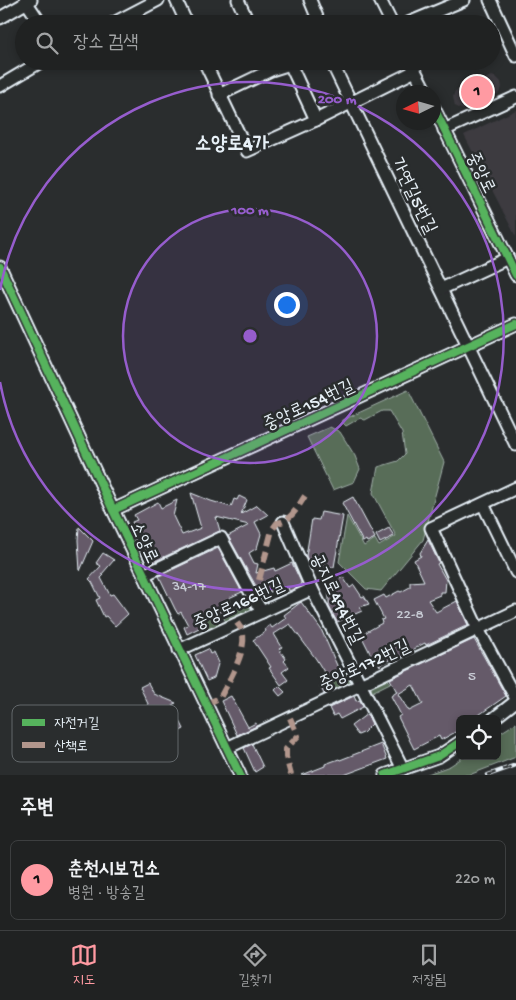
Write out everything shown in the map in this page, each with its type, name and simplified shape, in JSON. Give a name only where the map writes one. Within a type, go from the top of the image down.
[{"type":"street","points":[[129,15],[158,0]]},
{"type":"street","points":[[176,0],[183,15]]},
{"type":"street","points":[[238,0],[245,15]]},
{"type":"street","points":[[380,0],[388,15]]},
{"type":"street","points":[[428,15],[464,0]]},
{"type":"street","points":[[490,0],[497,15]]},
{"type":"street","points":[[0,18],[28,1],[36,15]]},
{"type":"street","points":[[314,1],[317,15]]},
{"type":"street","points":[[501,24],[516,56]]},
{"type":"street","points":[[0,86],[27,70]]},
{"type":"street","points":[[208,70],[247,151],[351,103],[406,70]]},
{"type":"street","points":[[219,95],[262,70]]},
{"type":"street","points":[[294,70],[316,120]]},
{"type":"street","name":"가연길5번길","points":[[335,70],[516,445]]},
{"type":"street","points":[[415,70],[422,85]]},
{"type":"street","points":[[444,130],[516,97]]},
{"type":"street","name":"중앙로","points":[[441,123],[516,275]]},
{"type":"street","points":[[441,290],[508,258]]},
{"type":"street","name":"소양로","points":[[0,267],[179,650],[240,775]]},
{"type":"street","name":"중앙로154번길","points":[[113,510],[516,324]]},
{"type":"street","points":[[498,715],[516,700],[478,630],[431,528],[516,488]]},
{"type":"street","points":[[484,504],[516,572]]},
{"type":"street","name":"공지로494번길","points":[[283,522],[312,589],[403,769]]},
{"type":"street","points":[[144,575],[221,538],[262,612]]},
{"type":"street","name":"중앙로166번길","points":[[179,650],[312,589]]},
{"type":"street","name":"중앙로172번길","points":[[227,748],[478,630],[516,610]]},
{"type":"street","points":[[386,775],[439,756],[456,745]]},
{"type":"shaded area","points":[[492,76],[501,82],[502,88],[499,93],[463,110],[455,106],[453,97],[455,91]]},
{"type":"shaded area","points":[[516,110],[516,237],[464,135]]},
{"type":"green space","points":[[408,390],[444,462],[423,540],[381,591],[366,589],[339,562],[347,516],[364,546],[375,539],[379,546],[396,536],[373,493],[378,467],[398,461],[405,454],[402,433],[389,411],[382,411],[365,420],[360,418],[346,426],[341,421]]},
{"type":"green space","points":[[330,427],[340,432],[355,456],[360,469],[354,482],[333,490],[307,437]]},
{"type":"green space","points":[[244,600],[252,610],[226,622],[222,615]]},
{"type":"green space","points":[[214,613],[220,624],[207,631],[201,619]]},
{"type":"green space","points":[[345,672],[350,681],[348,687],[336,693],[330,680]]},
{"type":"green space","points":[[387,678],[390,683],[372,692],[371,687]]},
{"type":"green space","points":[[516,723],[516,757],[469,775],[425,775],[450,766],[459,760],[501,760],[501,732]]},
{"type":"building","points":[[191,493],[231,507],[234,499],[237,500],[239,496],[247,500],[241,514],[257,505],[268,515],[255,522],[261,534],[257,548],[249,553],[254,563],[258,564],[256,573],[274,568],[275,571],[292,563],[301,582],[300,586],[289,591],[288,587],[270,592],[269,589],[256,586],[228,536],[249,525],[216,517],[220,531],[153,562],[132,522],[137,520],[134,515],[158,502],[161,508],[177,500],[173,516],[182,535],[201,528]]},
{"type":"building","points":[[353,497],[375,538],[367,542],[366,540],[363,542],[342,503]]},
{"type":"building","points":[[321,512],[343,516],[334,567],[318,566],[317,569],[311,567],[306,556],[312,519],[319,520]]},
{"type":"building","points":[[79,527],[93,541],[80,571],[78,540]]},
{"type":"building","points":[[389,528],[394,536],[380,543],[376,535]]},
{"type":"building","points":[[428,540],[439,563],[437,564],[446,580],[445,592],[440,592],[440,595],[428,600],[436,612],[457,601],[468,625],[426,645],[425,643],[400,658],[399,656],[382,663],[380,666],[375,656],[372,657],[361,635],[382,623],[381,620],[384,619],[374,600],[384,595],[386,598],[399,591],[401,592],[410,587],[410,582],[424,581],[414,560],[421,556],[420,553]]},
{"type":"building","points":[[218,548],[242,592],[229,598],[233,608],[221,614],[218,608],[204,615],[199,619],[203,626],[187,634],[184,627],[188,625],[181,612],[178,614],[175,609],[159,576]]},
{"type":"building","points":[[103,553],[114,560],[102,574],[104,575],[101,578],[110,595],[113,594],[128,614],[115,626],[106,616],[104,617],[96,600],[100,598],[89,579],[101,566],[96,563]]},
{"type":"building","points":[[343,577],[350,588],[354,585],[369,604],[360,607],[362,611],[337,622],[329,607],[329,593],[336,593],[331,585]]},
{"type":"building","points":[[301,602],[321,629],[339,670],[327,677],[290,624],[274,634],[282,647],[279,649],[286,659],[284,661],[289,667],[282,672],[288,680],[281,685],[253,640],[266,631],[265,629],[270,625],[272,628],[286,618],[284,615]]},
{"type":"building","points":[[474,639],[506,696],[479,715],[456,715],[456,732],[441,740],[439,736],[414,749],[398,717],[401,715],[391,696],[397,692],[390,679]],"holes":[[[413,685],[423,704],[409,711],[398,694]]]},
{"type":"building","points":[[208,649],[210,654],[214,652],[219,663],[214,678],[207,681],[195,655]]},
{"type":"building","points":[[328,681],[333,690],[324,694],[320,686]]},
{"type":"building","points":[[148,683],[154,694],[176,703],[172,705],[149,705],[140,687]]},
{"type":"building","points":[[279,686],[285,692],[280,696],[275,690]]},
{"type":"building","points":[[231,696],[248,727],[256,723],[257,726],[237,735],[221,701]]},
{"type":"building","points":[[354,696],[356,701],[360,700],[363,707],[340,719],[337,714],[333,716],[329,708]]},
{"type":"building","points":[[367,714],[372,724],[363,733],[358,735],[351,726]]},
{"type":"building","points":[[178,717],[184,729],[178,732]]},
{"type":"building","points":[[252,744],[263,767],[255,772],[244,748]]},
{"type":"building","points":[[381,744],[387,759],[344,775],[302,775],[325,766],[325,764]]},
{"type":"railway","points":[[488,775],[516,765]]},
{"type":"marked path","points":[[259,580],[272,530],[277,523],[290,517],[305,496]]},
{"type":"marked path","points":[[205,704],[220,698],[232,676],[242,650],[243,642],[242,630],[237,623]]},
{"type":"marked path","points":[[290,718],[298,736],[286,749],[286,757],[291,775]]},
{"type":"cycle path","points":[[441,122],[516,275]]},
{"type":"cycle path","points":[[0,267],[113,510],[240,775]]},
{"type":"cycle path","points":[[113,510],[516,324]]},
{"type":"cycle path","points":[[385,775],[439,756],[456,745]]},
{"type":"place","name":"춘천시보건소","points":[[477,92]]},
{"type":"district","name":"소양로4가","points":[[232,142]]}]
